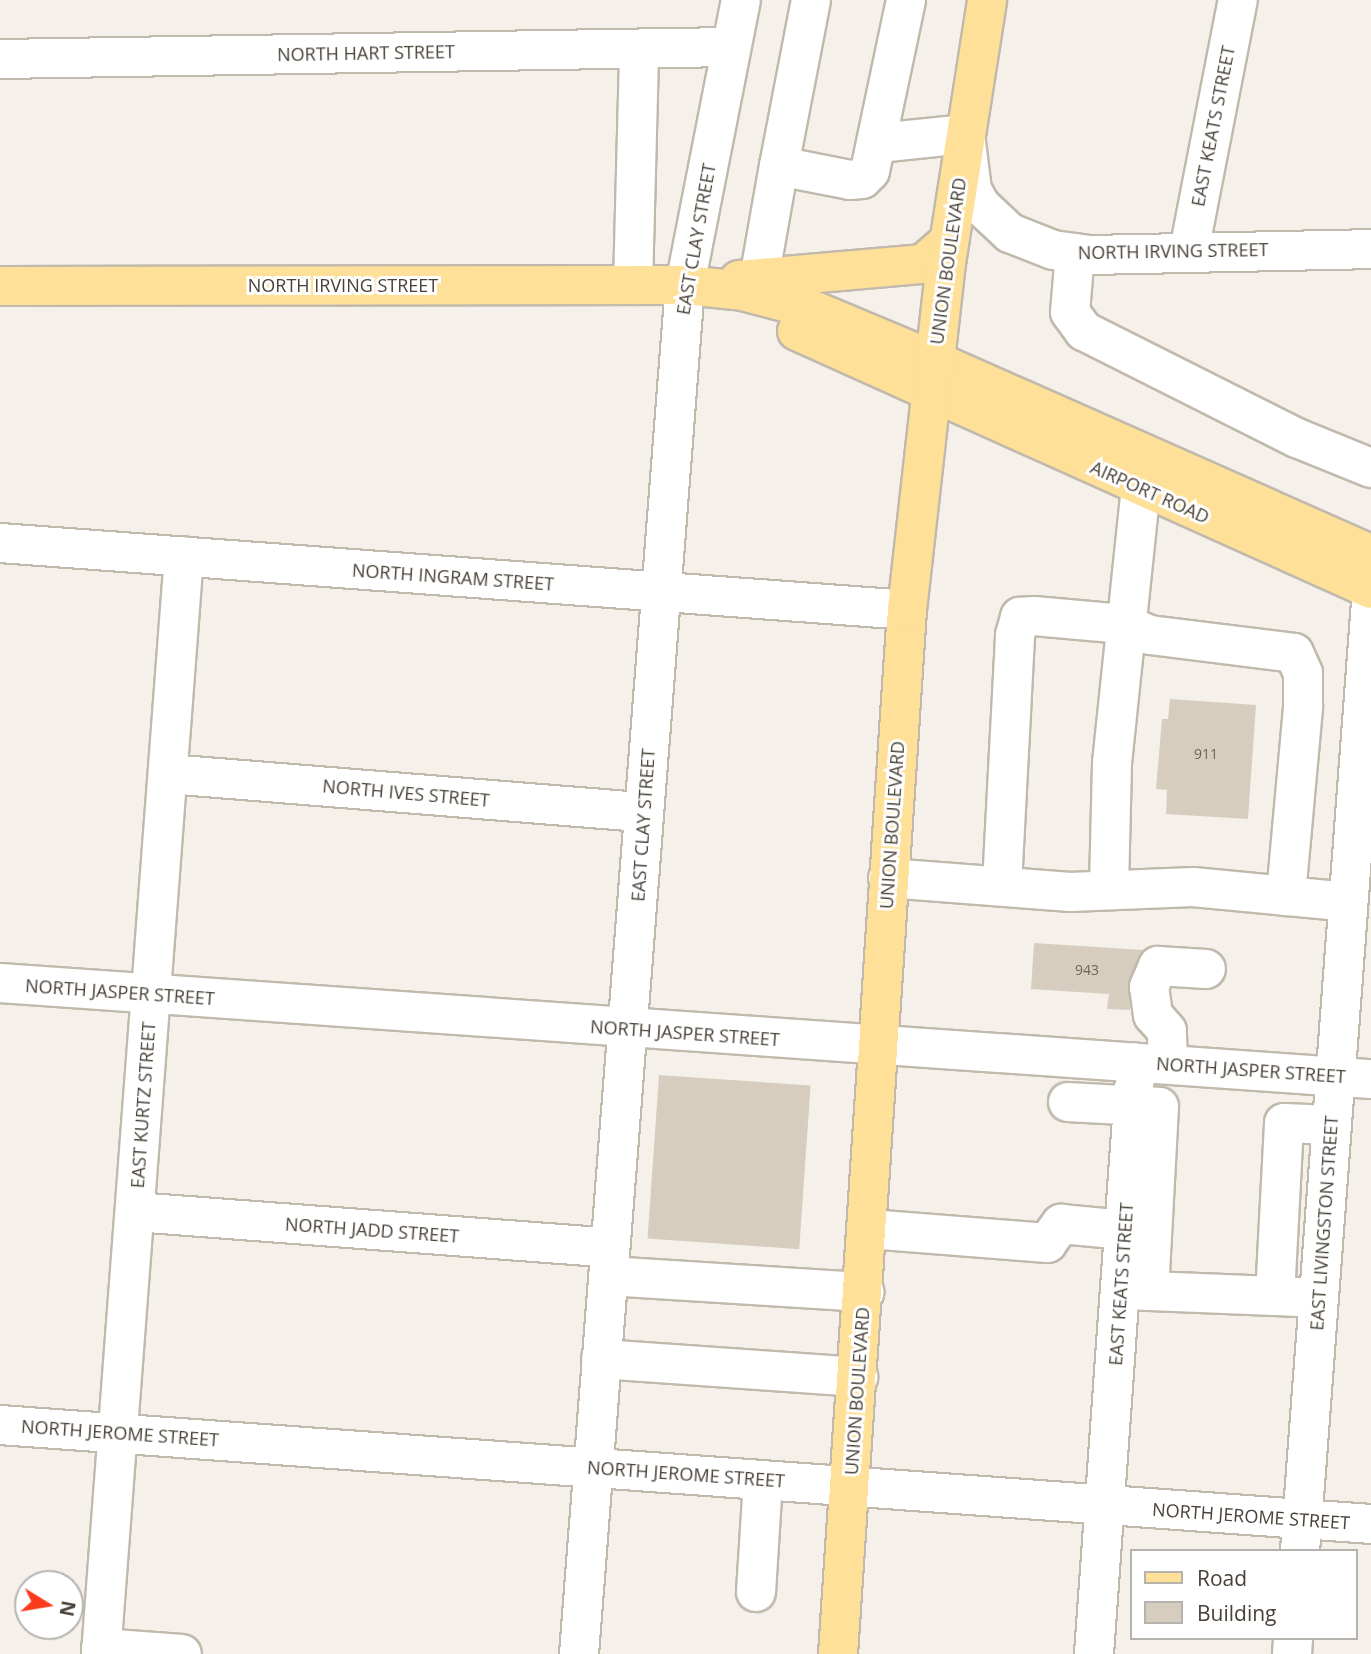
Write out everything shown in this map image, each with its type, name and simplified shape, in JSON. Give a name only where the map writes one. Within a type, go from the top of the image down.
[{"type":"main road","name":"UNION BOULEVARD","points":[[838,1654],[865,1292],[888,878],[907,611],[949,241],[988,0]]},
{"type":"main road","points":[[685,285],[923,264],[949,241]]},
{"type":"main road","name":"NORTH IRVING STREET","points":[[0,286],[685,285],[932,377]]},
{"type":"main road","name":"AIRPORT ROAD","points":[[932,377],[1141,488],[1371,589]]},
{"type":"main road","name":"AIRPORT ROAD","points":[[932,377],[1371,554]]},
{"type":"street","name":"EAST CLAY STREET","points":[[579,1654],[685,285],[741,0]]},
{"type":"street","points":[[759,279],[811,0]]},
{"type":"street","points":[[779,166],[862,179],[878,143],[906,0]]},
{"type":"street","name":"EAST KEATS STREET","points":[[1189,251],[1238,0]]},
{"type":"street","name":"NORTH HART STREET","points":[[0,59],[731,47]]},
{"type":"street","points":[[634,285],[639,49]]},
{"type":"street","points":[[878,143],[965,134]]},
{"type":"street","name":"NORTH IRVING STREET","points":[[965,134],[972,190],[981,206],[1010,233],[1074,253],[1371,249]]},
{"type":"street","points":[[1074,253],[1070,312],[1083,331],[1297,438],[1371,468]]},
{"type":"street","points":[[1109,887],[1112,763],[1124,624],[1141,488]]},
{"type":"street","name":"NORTH INGRAM STREET","points":[[0,542],[907,611]]},
{"type":"street","name":"EAST KURTZ STREET","points":[[101,1651],[184,556]]},
{"type":"street","name":"EAST LIVINGSTON STREET","points":[[1301,1535],[1332,1125],[1353,1078],[1348,902],[1371,602]]},
{"type":"street","points":[[1002,885],[1020,617],[1124,624],[1150,635],[1294,653],[1303,673],[1303,708],[1286,896]]},
{"type":"street","name":"NORTH IVES STREET","points":[[168,774],[643,812]]},
{"type":"street","points":[[888,878],[1070,892],[1109,887],[1286,896],[1348,902]]},
{"type":"street","name":"EAST KEATS STREET","points":[[1094,1654],[1106,1505],[1135,1290],[1125,1230],[1133,1105],[1167,1031],[1153,1015],[1149,986],[1158,966],[1206,969]]},
{"type":"street","name":"NORTH JASPER STREET","points":[[0,984],[627,1030],[1353,1078]]},
{"type":"street","points":[[1068,1102],[1159,1107],[1135,1290],[1318,1298]]},
{"type":"street","points":[[1275,1296],[1284,1124],[1332,1125]]},
{"type":"street","name":"NORTH JADD STREET","points":[[135,1212],[865,1292]]},
{"type":"street","points":[[869,1229],[1047,1243],[1062,1224],[1125,1230]]},
{"type":"street","points":[[601,1359],[858,1377]]},
{"type":"street","name":"NORTH JEROME STREET","points":[[0,1425],[1106,1505],[1301,1535],[1371,1524]]},
{"type":"street","points":[[756,1592],[764,1480]]},
{"type":"street","points":[[101,1651],[182,1654]]},
{"type":"building","points":[[1170,699],[1256,705],[1248,819],[1166,814],[1167,790],[1156,789],[1162,719],[1168,719]]},
{"type":"building","points":[[1034,943],[1144,950],[1129,979],[1130,1010],[1107,1009],[1109,994],[1031,989]]},
{"type":"building","points":[[659,1075],[811,1086],[799,1249],[648,1239]]}]
